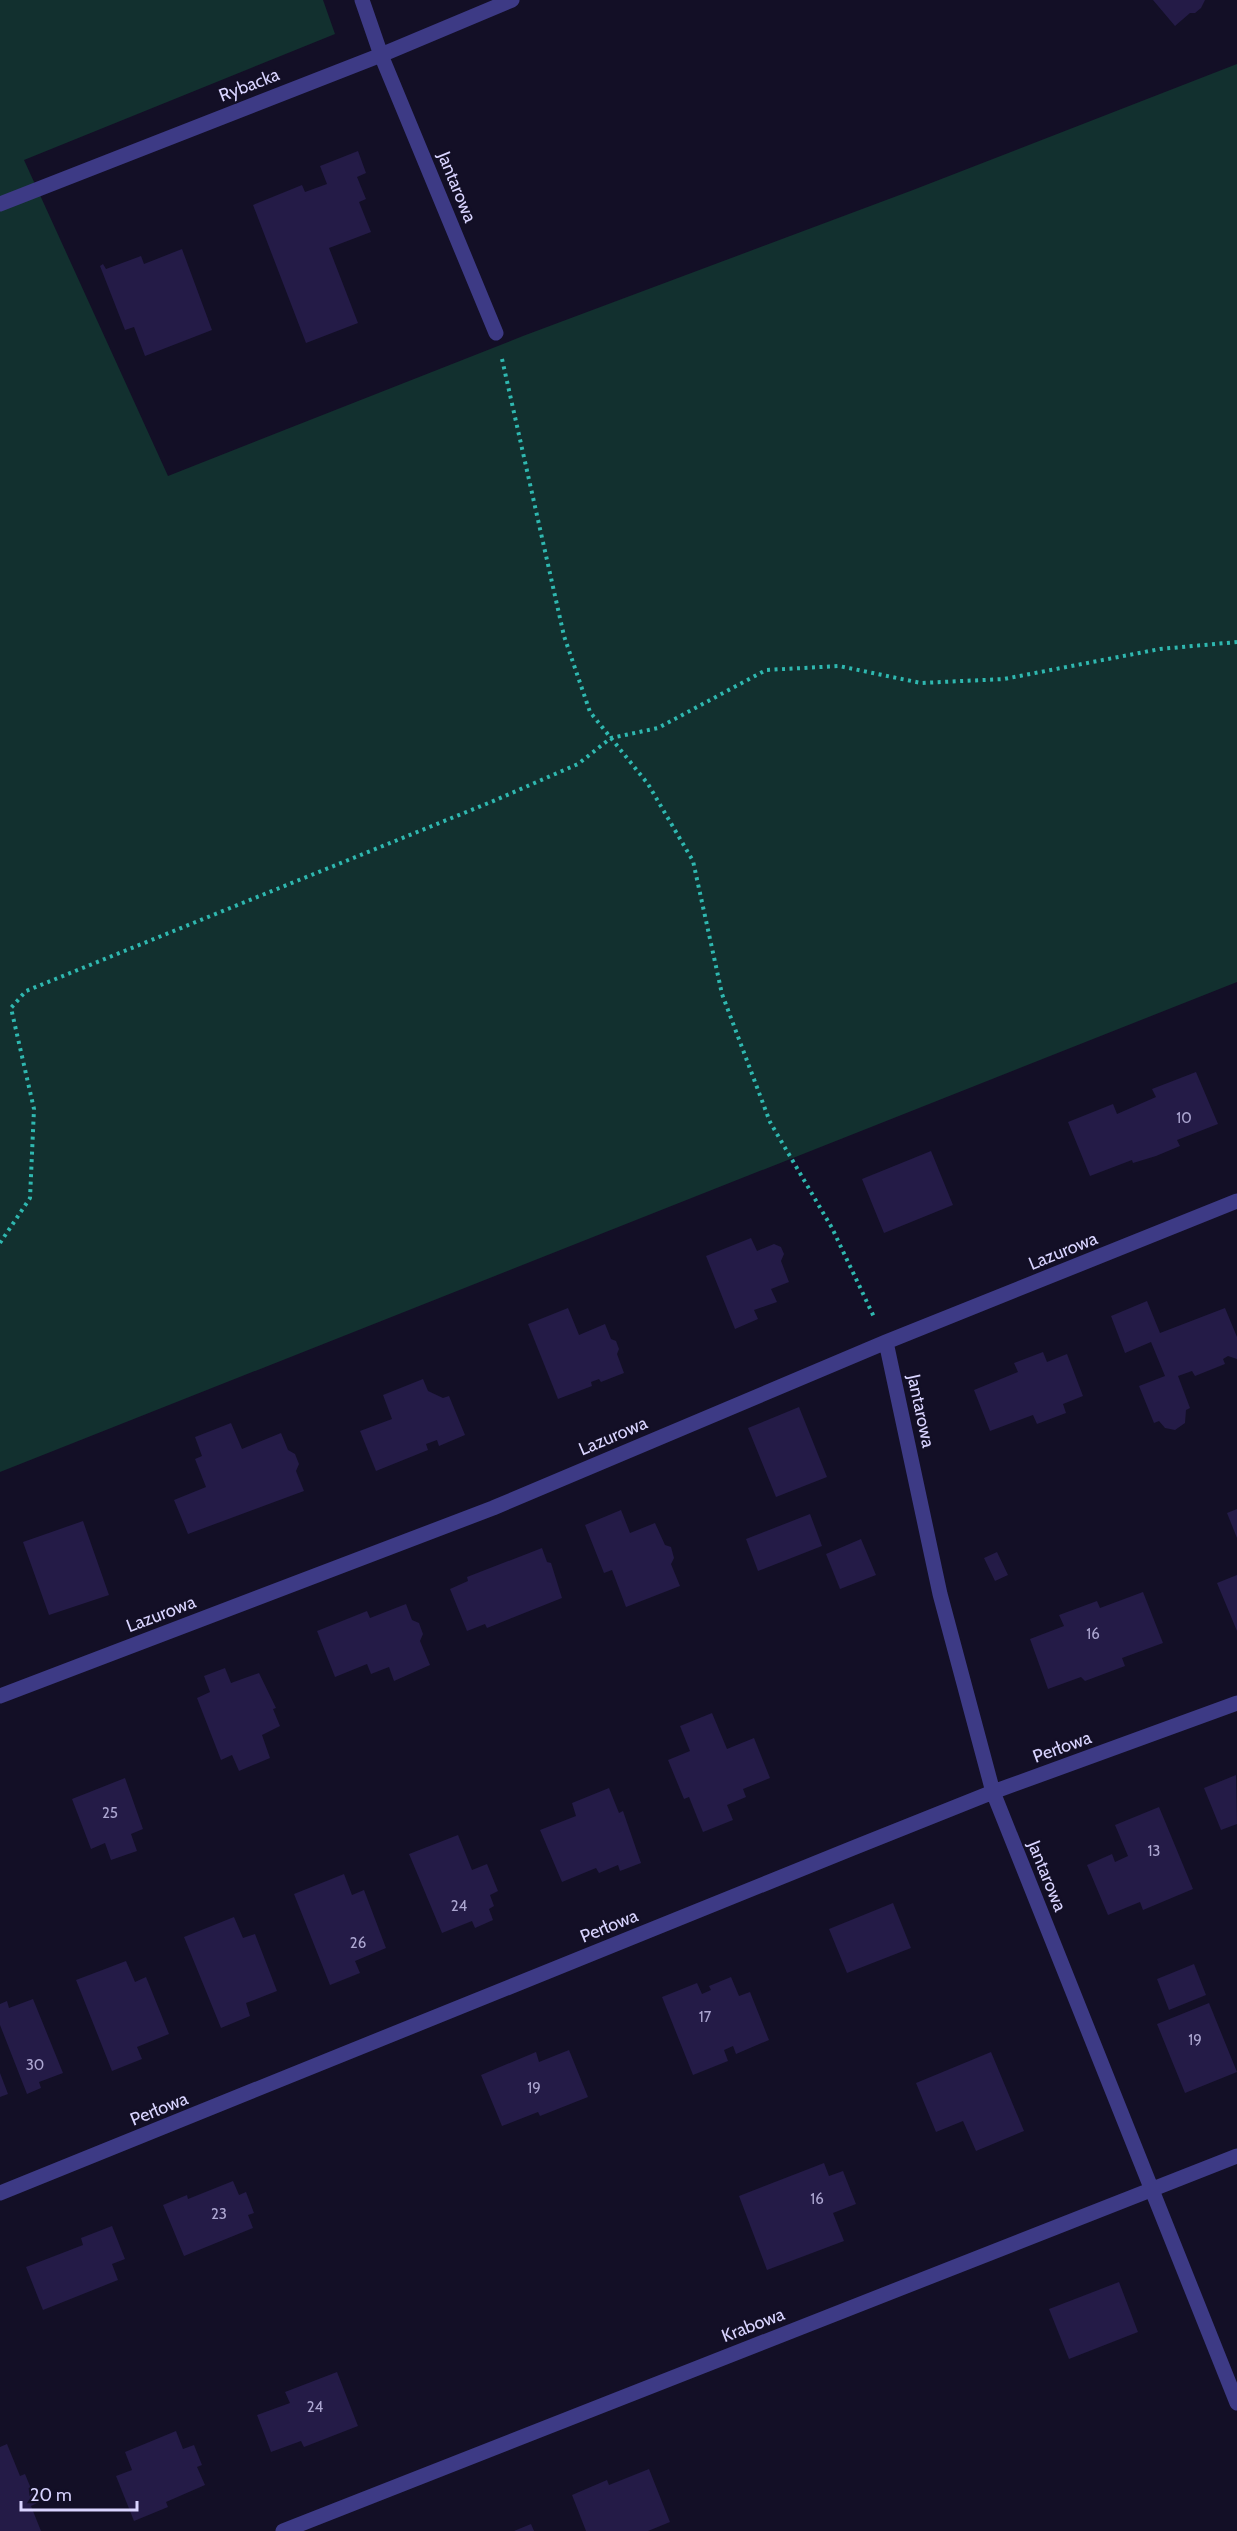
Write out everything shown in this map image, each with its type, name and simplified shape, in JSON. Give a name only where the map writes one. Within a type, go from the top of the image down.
[{"type":"street","name":"Jantarowa","points":[[362,0],[381,55],[496,333]]},
{"type":"street","name":"Rybacka","points":[[0,204],[381,55],[512,0]]},
{"type":"street","name":"Lazurowa","points":[[0,1696],[493,1508],[886,1342],[1237,1201]]},
{"type":"street","name":"Jantarowa","points":[[886,1342],[940,1594],[993,1792],[1150,2190],[1237,2403]]},
{"type":"street","name":"Perłowa","points":[[0,2193],[993,1792],[1237,1703]]},
{"type":"street","name":"Krabowa","points":[[283,2531],[1237,2156]]},
{"type":"path","points":[[496,333],[564,636],[590,712],[648,784],[693,861],[722,994],[770,1122],[832,1228],[886,1342]]},
{"type":"path","points":[[0,1243],[30,1198],[34,1109],[11,1008],[26,991],[491,802],[578,764],[611,738],[658,728],[766,670],[839,666],[921,682],[1004,679],[1160,649],[1237,642]]},
{"type":"green space","points":[[0,0],[323,0],[335,34],[24,160],[168,476],[523,336],[913,190],[1237,64],[1237,982],[0,1472]]},
{"type":"building","points":[[1153,0],[1205,0],[1201,8],[1195,13],[1190,13],[1175,26]]},
{"type":"building","points":[[358,151],[366,173],[357,177],[366,199],[359,202],[371,232],[329,248],[358,323],[306,343],[253,205],[302,185],[305,192],[327,184],[320,166]]},
{"type":"building","points":[[182,249],[212,330],[145,356],[134,327],[125,330],[100,266],[103,264],[106,269],[141,256],[144,264]]},
{"type":"building","points":[[1196,1072],[1218,1124],[1177,1140],[1180,1146],[1156,1156],[1133,1163],[1132,1160],[1090,1176],[1068,1122],[1113,1104],[1117,1114],[1156,1097],[1152,1089]]},
{"type":"building","points":[[931,1151],[953,1205],[884,1233],[862,1179]]},
{"type":"building","points":[[751,1238],[757,1251],[774,1244],[781,1247],[784,1254],[781,1261],[789,1282],[771,1289],[777,1302],[754,1310],[758,1319],[735,1329],[706,1256]]},
{"type":"building","points":[[1147,1301],[1160,1333],[1225,1308],[1237,1337],[1237,1359],[1228,1356],[1223,1359],[1225,1364],[1195,1376],[1192,1371],[1178,1376],[1190,1408],[1186,1410],[1185,1423],[1175,1430],[1165,1428],[1159,1421],[1154,1423],[1139,1386],[1165,1376],[1151,1342],[1125,1353],[1111,1316]]},
{"type":"building","points":[[568,1308],[579,1335],[605,1324],[611,1339],[616,1341],[619,1349],[617,1354],[624,1373],[601,1382],[599,1379],[591,1382],[592,1386],[558,1399],[528,1324]]},
{"type":"building","points":[[1043,1352],[1047,1362],[1067,1354],[1083,1396],[1063,1404],[1066,1413],[1037,1424],[1033,1415],[990,1431],[974,1390],[1018,1372],[1014,1363]]},
{"type":"building","points":[[423,1379],[428,1391],[443,1398],[449,1396],[465,1435],[439,1446],[437,1440],[426,1444],[428,1450],[376,1471],[360,1431],[392,1419],[383,1395]]},
{"type":"building","points":[[799,1407],[827,1477],[776,1497],[748,1428]]},
{"type":"building","points":[[231,1423],[242,1449],[281,1433],[288,1450],[295,1454],[299,1464],[296,1471],[304,1491],[188,1534],[174,1500],[206,1487],[195,1459],[202,1456],[195,1437]]},
{"type":"building","points":[[1237,1509],[1237,1538],[1227,1513]]},
{"type":"building","points":[[621,1510],[630,1533],[655,1523],[665,1545],[671,1547],[674,1558],[671,1564],[680,1586],[626,1607],[612,1570],[604,1573],[585,1525]]},
{"type":"building","points":[[810,1514],[822,1546],[758,1571],[746,1539]]},
{"type":"building","points":[[83,1521],[109,1595],[49,1615],[23,1542]]},
{"type":"building","points":[[861,1539],[876,1575],[840,1589],[826,1554]]},
{"type":"building","points":[[542,1548],[547,1562],[551,1563],[562,1598],[487,1628],[485,1624],[467,1631],[450,1589],[468,1581],[467,1577]]},
{"type":"building","points":[[997,1552],[1008,1575],[995,1581],[984,1558]]},
{"type":"building","points":[[1237,1575],[1237,1631],[1217,1583]]},
{"type":"building","points":[[1143,1592],[1163,1643],[1122,1658],[1125,1666],[1085,1681],[1081,1677],[1048,1689],[1030,1639],[1064,1626],[1059,1615],[1097,1601],[1100,1608]]},
{"type":"building","points":[[406,1604],[412,1620],[419,1623],[423,1634],[420,1641],[430,1665],[394,1681],[389,1667],[371,1674],[367,1664],[335,1677],[317,1631],[367,1611],[370,1618]]},
{"type":"building","points":[[225,1668],[231,1683],[259,1673],[276,1708],[273,1709],[280,1726],[262,1735],[270,1758],[239,1771],[232,1755],[221,1760],[197,1698],[210,1692],[204,1676]]},
{"type":"building","points":[[712,1713],[727,1749],[754,1738],[770,1778],[743,1789],[746,1797],[727,1805],[733,1820],[703,1832],[689,1797],[684,1799],[668,1760],[690,1751],[680,1726]]},
{"type":"building","points":[[1236,1775],[1237,1824],[1221,1830],[1204,1788]]},
{"type":"building","points":[[125,1778],[143,1829],[131,1834],[137,1851],[111,1860],[105,1843],[91,1849],[72,1799]]},
{"type":"building","points":[[609,1788],[619,1813],[623,1811],[641,1863],[620,1871],[618,1865],[599,1873],[596,1868],[562,1882],[540,1830],[576,1816],[572,1803]]},
{"type":"building","points":[[1159,1807],[1193,1889],[1143,1910],[1140,1902],[1108,1915],[1087,1865],[1112,1854],[1115,1862],[1128,1856],[1115,1825]]},
{"type":"building","points":[[458,1835],[472,1870],[487,1864],[498,1891],[490,1895],[494,1906],[489,1909],[493,1920],[475,1928],[472,1921],[442,1933],[409,1854]]},
{"type":"building","points":[[344,1874],[352,1895],[364,1890],[386,1948],[355,1961],[360,1973],[330,1985],[294,1894]]},
{"type":"building","points":[[893,1903],[911,1948],[847,1973],[829,1929]]},
{"type":"building","points":[[234,1917],[243,1938],[255,1934],[277,1991],[246,2003],[250,2016],[221,2028],[184,1937]]},
{"type":"building","points":[[126,1961],[135,1982],[146,1977],[169,2034],[137,2047],[142,2059],[112,2071],[76,1980]]},
{"type":"building","points":[[1194,1964],[1206,1995],[1169,2010],[1157,1979]]},
{"type":"building","points":[[731,1977],[739,1996],[750,1992],[769,2040],[736,2054],[733,2046],[724,2050],[728,2061],[693,2075],[662,1997],[697,1983],[702,1994],[711,1990],[709,1986]]},
{"type":"building","points":[[33,1999],[63,2073],[39,2082],[41,2088],[27,2094],[0,2025],[0,2004],[7,2001],[9,2008]]},
{"type":"building","points":[[1209,2003],[1237,2072],[1185,2093],[1157,2024]]},
{"type":"building","points":[[569,2050],[588,2097],[540,2116],[538,2112],[502,2126],[481,2075],[536,2052],[539,2062]]},
{"type":"building","points":[[991,2052],[1024,2131],[976,2151],[963,2121],[936,2132],[916,2083]]},
{"type":"building","points":[[0,2073],[8,2094],[0,2097]]},
{"type":"building","points":[[824,2163],[829,2176],[843,2171],[856,2204],[833,2213],[844,2241],[767,2270],[739,2196]]},
{"type":"building","points":[[233,2181],[239,2195],[246,2192],[254,2213],[248,2215],[253,2228],[184,2256],[163,2205],[187,2195],[188,2199]]},
{"type":"building","points":[[112,2226],[125,2259],[112,2264],[118,2280],[43,2310],[26,2267],[83,2245],[81,2238]]},
{"type":"building","points":[[1119,2282],[1138,2332],[1069,2359],[1049,2309]]},
{"type":"building","points":[[337,2372],[358,2426],[304,2447],[301,2441],[271,2452],[257,2415],[290,2403],[285,2392]]},
{"type":"building","points":[[176,2431],[183,2449],[194,2445],[202,2465],[197,2467],[205,2485],[166,2502],[168,2507],[134,2521],[116,2476],[132,2470],[125,2452]]},
{"type":"building","points":[[7,2444],[20,2476],[25,2474],[37,2503],[31,2506],[41,2531],[0,2531],[0,2447]]},
{"type":"building","points":[[649,2469],[670,2522],[648,2531],[586,2531],[572,2495],[607,2480],[609,2485]]},
{"type":"building","points":[[531,2524],[534,2531],[514,2531]]}]
